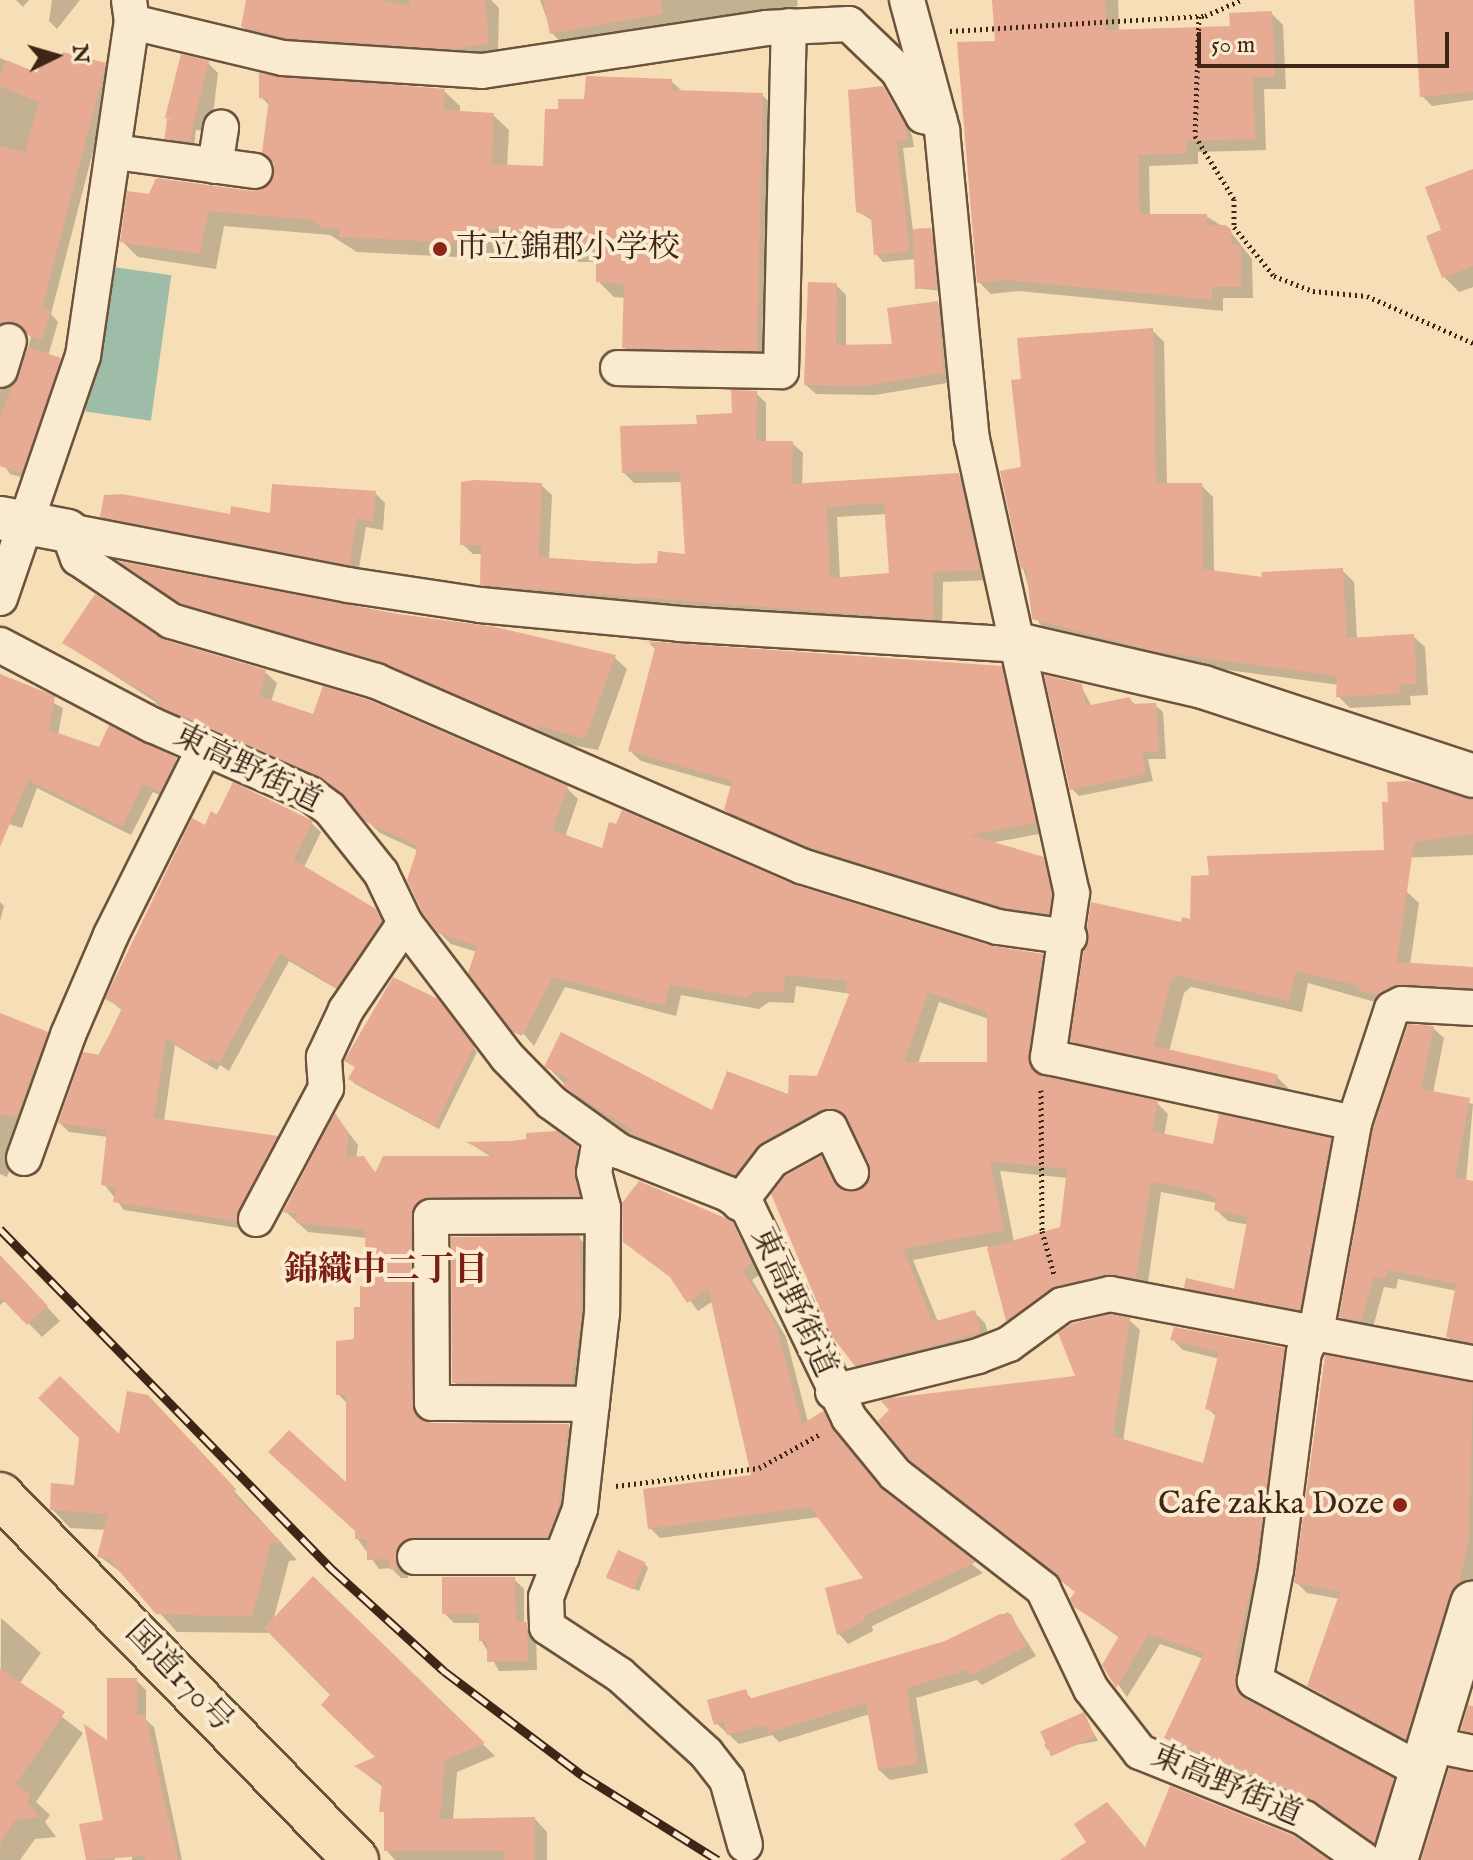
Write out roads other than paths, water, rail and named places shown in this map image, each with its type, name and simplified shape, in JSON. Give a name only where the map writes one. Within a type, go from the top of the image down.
[{"type":"highway","name":"国道170号","points":[[0,1495],[356,1860]]},
{"type":"main road","points":[[1395,1860],[1473,1604]]},
{"type":"street","points":[[907,0],[940,120],[972,439],[1021,645],[1072,893],[1069,937],[1048,1057],[1354,1123]]},
{"type":"street","points":[[0,598],[9,514],[83,356],[115,152],[130,11],[283,58],[482,71],[789,26],[849,24],[898,71],[923,116],[940,120]]},
{"type":"street","points":[[618,368],[781,371],[789,26]]},
{"type":"street","points":[[215,166],[221,127]]},
{"type":"street","points":[[115,152],[255,171]]},
{"type":"street","points":[[9,514],[68,531],[348,585],[480,605],[680,624],[1021,645],[1203,687],[1473,776]]},
{"type":"street","points":[[68,531],[78,558],[171,621],[376,681],[801,866],[998,927],[1069,937]]},
{"type":"street","name":"東高野街道","points":[[0,645],[204,749],[310,794],[330,809],[381,873],[405,923],[507,1057],[551,1102],[600,1139],[748,1208],[841,1405],[895,1474],[1043,1589],[1091,1689],[1140,1752],[1304,1818],[1364,1860]]},
{"type":"street","points":[[24,1158],[68,1035],[111,935],[204,749]]},
{"type":"street","points":[[256,1219],[326,1088],[324,1057],[346,1010],[405,923]]},
{"type":"street","points":[[1473,1008],[1402,1004],[1392,1009],[1354,1123],[1314,1334],[1304,1352],[1276,1570],[1255,1681],[1426,1758],[1473,1753]]},
{"type":"street","points":[[739,1203],[772,1160],[830,1128],[851,1172]]},
{"type":"street","points":[[600,1139],[594,1172],[603,1216],[602,1313],[582,1490],[562,1557],[546,1597],[547,1627],[620,1675],[706,1753],[727,1780],[745,1845]]},
{"type":"street","points":[[592,1404],[432,1403],[431,1217],[603,1216]]},
{"type":"street","points":[[841,1405],[1009,1344],[1062,1305],[1110,1294],[1144,1296],[1186,1310],[1473,1363]]},
{"type":"street","points":[[415,1557],[562,1557]]},
{"type":"railway","points":[[0,1229],[333,1570],[444,1671],[582,1775],[718,1860]]},
{"type":"place","name":"市立錦郡小学校","points":[[440,249]]},
{"type":"place","name":"Cafe zakka Doze","points":[[1400,1505]]},
{"type":"district","name":"錦織中二丁目","points":[[386,1271]]}]
